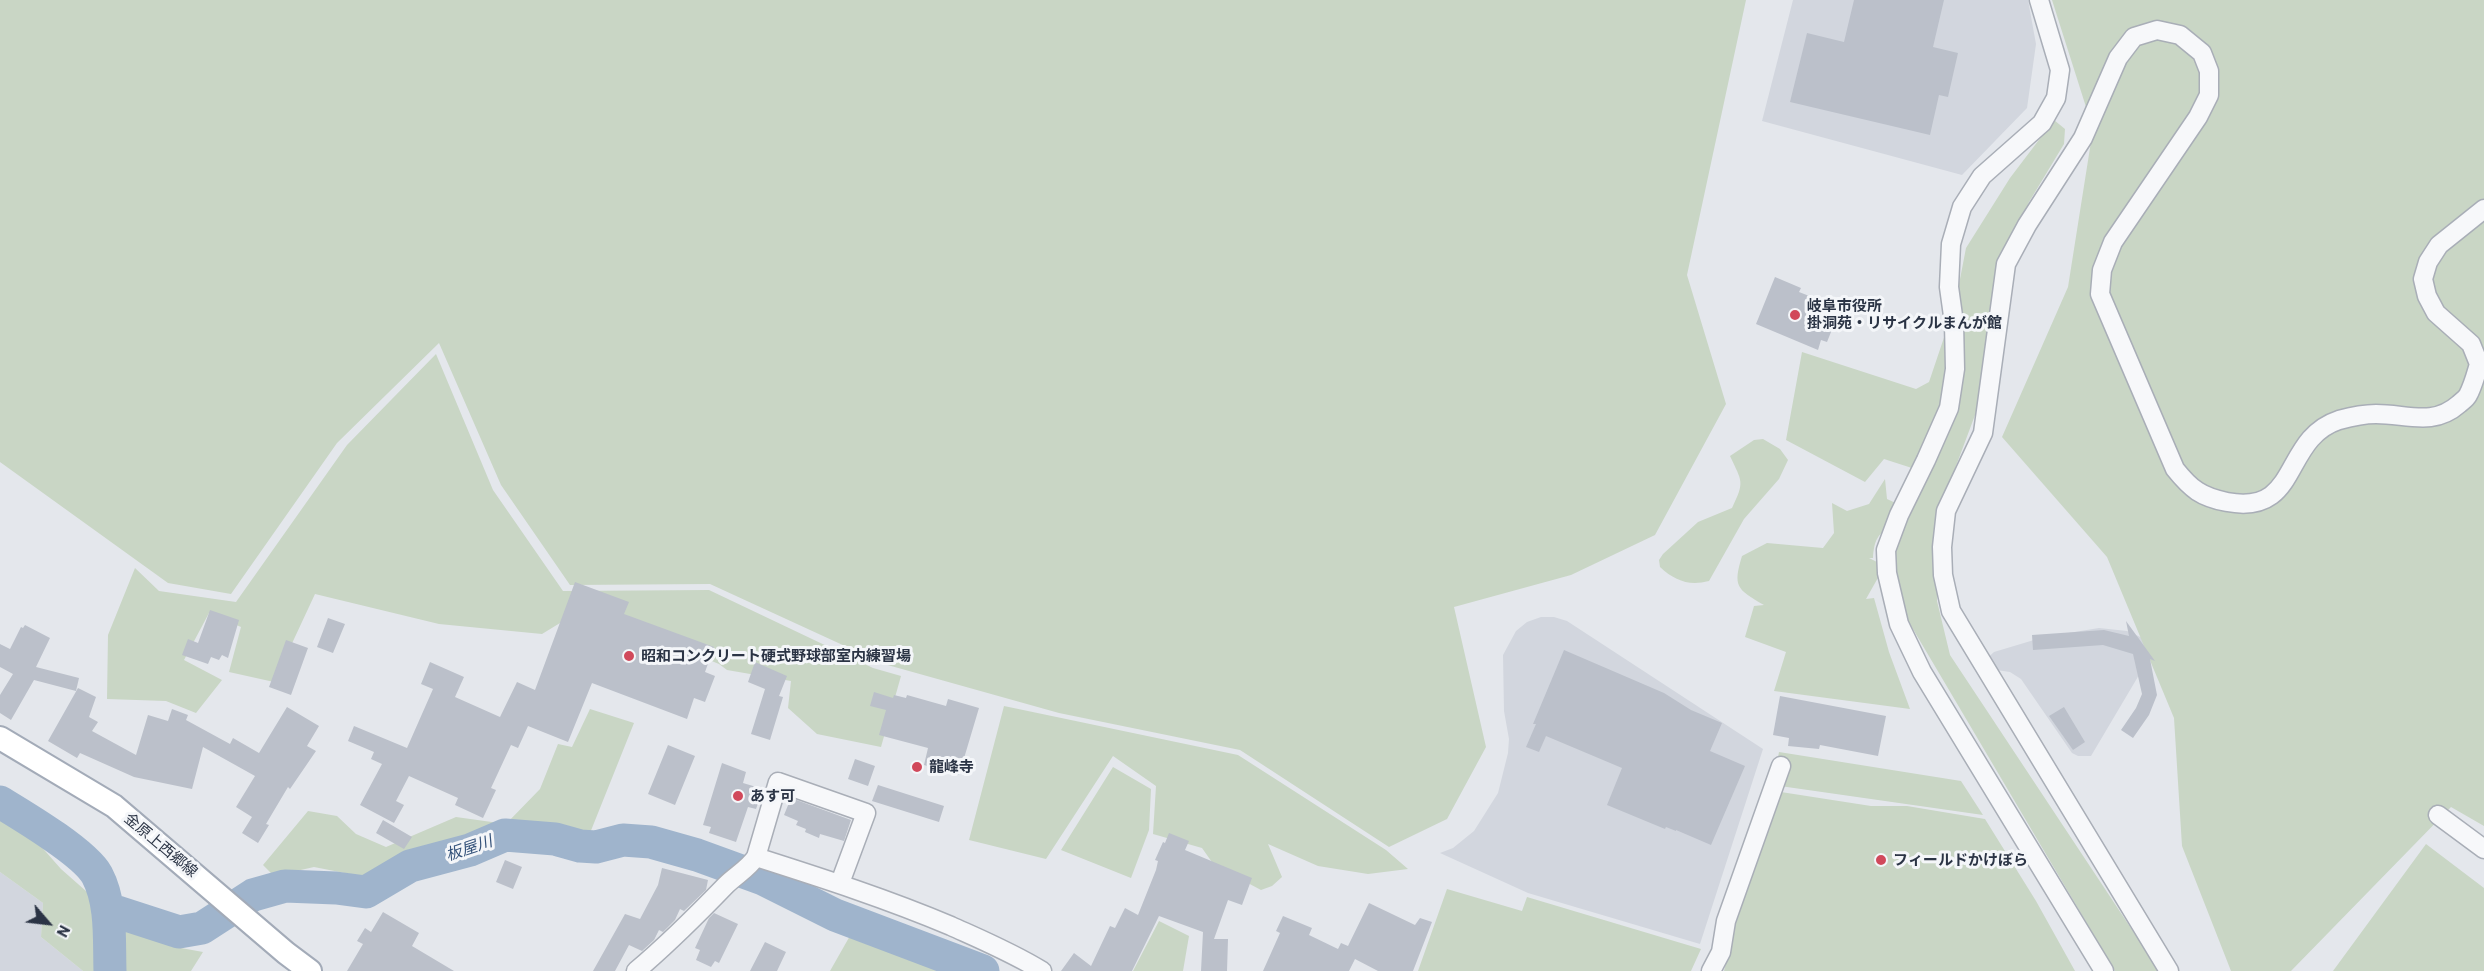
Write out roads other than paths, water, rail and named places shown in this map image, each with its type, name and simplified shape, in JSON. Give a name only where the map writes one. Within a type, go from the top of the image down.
[{"type":"main road","name":"金原上西郷線","points":[[0,738],[114,806],[310,971]]},
{"type":"street","points":[[2039,0],[2060,70],[2056,98],[2042,123],[1982,176],[1962,207],[1951,244],[1949,286],[1954,323],[1955,369],[1949,408],[1889,541],[1886,550],[1887,573],[1899,624],[1922,672],[2104,971]]},
{"type":"street","points":[[2169,971],[1951,611],[1943,575],[1942,547],[1946,511],[1983,433],[2006,264],[2026,225],[2083,138],[2118,58],[2134,37],[2157,30],[2180,35],[2202,53],[2209,71],[2209,94],[2198,117],[2113,242],[2102,270],[2100,294],[2175,469],[2188,485],[2206,498],[2236,504],[2260,503],[2266,501],[2277,491],[2310,440],[2320,429],[2340,420],[2374,414],[2429,418],[2447,415],[2468,397],[2479,364],[2471,344],[2436,313],[2427,296],[2424,279],[2428,262],[2439,245],[2484,209]]},
{"type":"street","points":[[1711,971],[1721,952],[1726,921],[1781,766]]},
{"type":"street","points":[[636,971],[663,950],[753,861],[778,782],[866,813],[840,883]]},
{"type":"street","points":[[2438,815],[2484,849]]},
{"type":"street","points":[[753,861],[840,883],[999,947],[1041,971]]},
{"type":"waterway","name":"板屋川","points":[[0,802],[67,845],[97,875],[107,910],[110,971]]},
{"type":"waterway","name":"板屋川","points":[[108,909],[179,932],[202,928],[253,895],[285,886],[366,892],[410,866],[470,850],[505,835],[555,839],[580,846],[596,847],[623,840],[651,842],[697,855],[763,879],[835,915],[983,971]]},
{"type":"place","name":"岐阜市役所 掛洞苑・リサイクルまんが館","points":[[1795,315]]},
{"type":"place","name":"昭和コンクリート硬式野球部室内練習場","points":[[629,656]]},
{"type":"place","name":"龍峰寺","points":[[917,767]]},
{"type":"place","name":"あす可","points":[[738,796]]},
{"type":"place","name":"フィールドかけぼら","points":[[1881,860]]}]
